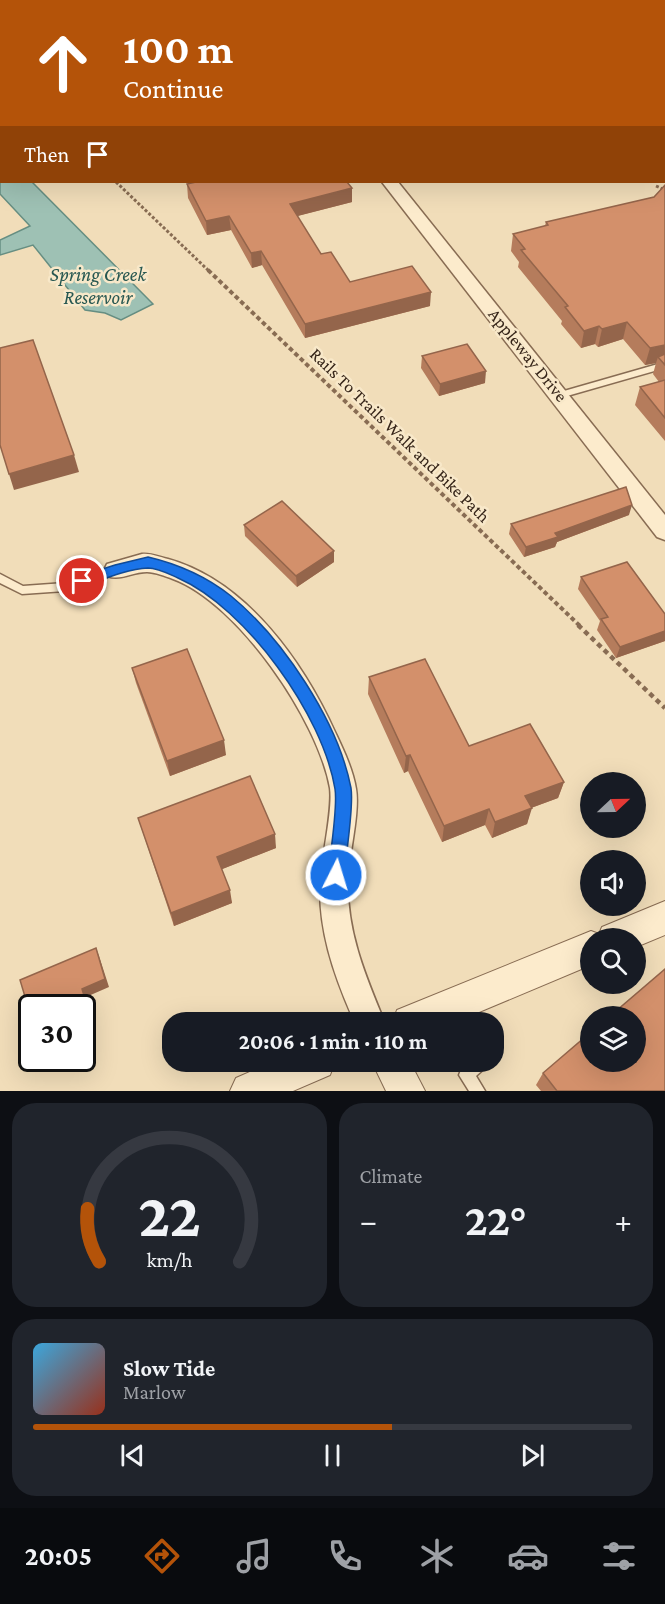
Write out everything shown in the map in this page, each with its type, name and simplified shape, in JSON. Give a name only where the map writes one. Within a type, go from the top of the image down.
[{"type":"street","name":"Appleway Drive","points":[[391,183],[665,531]]},
{"type":"street","points":[[115,570],[148,563],[165,566],[197,580],[225,600],[251,625],[275,653],[307,699],[333,752],[343,790],[334,896],[342,944],[355,991],[365,1012]]},
{"type":"street","points":[[641,928],[665,918]]},
{"type":"street","points":[[437,1012],[580,953]]},
{"type":"street","points":[[249,1091],[294,1072]]},
{"type":"street","points":[[396,1072],[406,1091]]},
{"type":"lane","points":[[560,395],[665,365]]},
{"type":"lane","points":[[0,578],[22,590],[66,587],[115,570]]},
{"type":"lane","points":[[469,1072],[466,1075],[478,1091]]},
{"type":"path","name":"Rails To Trails Walk and Bike Path","points":[[117,183],[665,708]]},
{"type":"path","points":[[656,186],[665,190]]},
{"type":"water","name":"Spring Creek Reservoir","points":[[0,183],[33,183],[153,304],[121,320],[105,313],[85,310],[33,245],[0,255],[0,240],[30,226],[0,194]]},
{"type":"building","points":[[348,183],[352,188],[290,204],[321,254],[331,252],[350,282],[412,266],[431,292],[305,324],[261,251],[251,253],[229,216],[206,221],[187,184]]},
{"type":"building","points":[[665,185],[665,345],[650,348],[627,322],[602,329],[599,326],[584,331],[565,307],[568,306],[521,250],[525,249],[513,234],[548,225],[546,222],[654,197]]},
{"type":"building","points":[[33,340],[74,455],[9,474],[0,445],[0,348]]},
{"type":"building","points":[[467,344],[486,371],[440,384],[422,356]]},
{"type":"building","points":[[665,354],[665,365],[658,357]]},
{"type":"building","points":[[665,380],[665,418],[640,387]]},
{"type":"building","points":[[626,487],[632,505],[555,533],[558,537],[526,547],[511,524]]},
{"type":"building","points":[[282,501],[334,551],[296,576],[244,525]]},
{"type":"building","points":[[627,562],[665,614],[665,631],[620,647],[601,619],[608,617],[581,577]]},
{"type":"building","points":[[187,649],[224,740],[167,761],[132,668]]},
{"type":"building","points":[[425,659],[469,746],[530,724],[564,782],[525,796],[532,808],[495,822],[489,809],[444,826],[410,755],[406,756],[369,677]]},
{"type":"building","points":[[250,776],[275,834],[217,857],[230,890],[171,913],[138,818]]},
{"type":"building","points":[[96,948],[105,979],[82,989],[84,994],[24,994],[20,980]]},
{"type":"building","points":[[665,969],[665,1091],[557,1091],[543,1073],[580,1041],[580,1072],[646,1072],[646,1006],[622,1006],[636,994],[646,994],[646,985]]},
{"type":"route","points":[[82,581],[115,570],[148,563],[165,566],[197,580],[225,600],[251,625],[275,653],[307,699],[333,752],[343,790],[336,875]]}]
